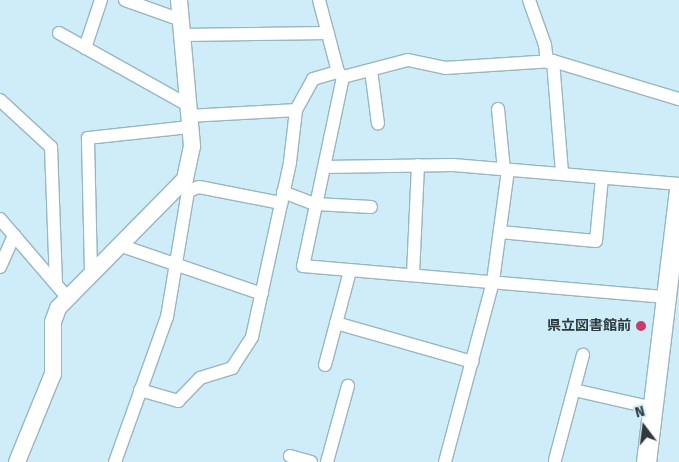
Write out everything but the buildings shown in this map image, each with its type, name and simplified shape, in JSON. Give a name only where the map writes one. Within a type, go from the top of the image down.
[{"type":"main road","points":[[646,462],[679,188]]},
{"type":"street","points":[[85,48],[101,0]]},
{"type":"street","points":[[124,0],[181,28],[328,33]]},
{"type":"street","points":[[114,462],[167,317],[192,146],[179,0]]},
{"type":"street","points":[[319,0],[340,74],[324,166],[314,204],[302,266],[666,297]]},
{"type":"street","points":[[529,0],[550,62],[562,174]]},
{"type":"street","points":[[59,33],[189,116]]},
{"type":"street","points":[[140,390],[173,402],[200,378],[232,368],[252,337],[282,197],[296,110],[313,79],[371,70],[408,60],[446,68],[550,62],[679,99]]},
{"type":"street","points":[[371,70],[378,124]]},
{"type":"street","points":[[0,100],[51,147],[61,289],[53,322],[53,374],[47,395],[17,462]]},
{"type":"street","points":[[445,462],[494,281],[506,170],[498,109]]},
{"type":"street","points":[[91,272],[88,138],[189,116],[296,110]]},
{"type":"street","points":[[324,166],[418,165],[679,184]]},
{"type":"street","points":[[413,275],[418,165]]},
{"type":"street","points":[[500,232],[596,241],[602,178]]},
{"type":"street","points":[[186,185],[282,197],[314,204],[371,207]]},
{"type":"street","points":[[61,289],[91,272],[186,185]]},
{"type":"street","points":[[0,218],[61,289]]},
{"type":"street","points":[[0,267],[14,235]]},
{"type":"street","points":[[119,245],[262,294]]},
{"type":"street","points":[[325,365],[350,270]]},
{"type":"street","points":[[336,323],[472,362]]},
{"type":"street","points":[[554,460],[583,355]]},
{"type":"street","points":[[327,462],[348,386]]},
{"type":"street","points":[[574,390],[653,408]]},
{"type":"street","points":[[290,456],[311,462]]},
{"type":"place","name":"県立図書館前","points":[[641,326]]}]
